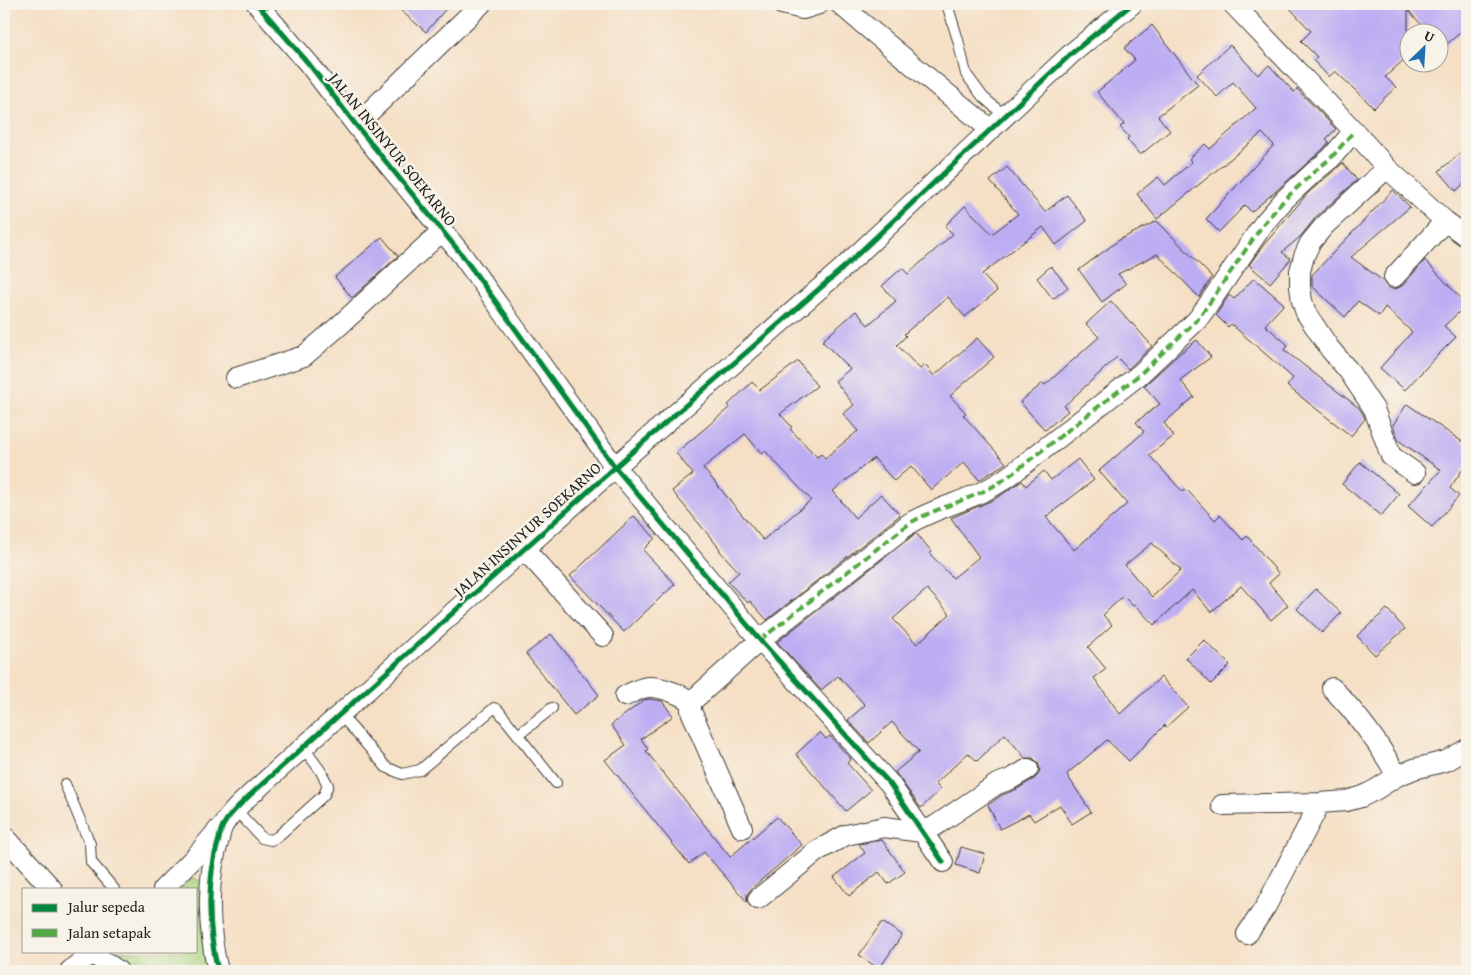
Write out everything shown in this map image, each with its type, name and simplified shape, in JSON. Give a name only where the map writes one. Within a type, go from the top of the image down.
[{"type":"street","points":[[356,126],[481,4]]},
{"type":"street","points":[[782,4],[803,9],[818,4]]},
{"type":"street","points":[[840,4],[990,130]]},
{"type":"street","points":[[943,862],[890,784],[760,640],[615,467],[842,269],[1072,53],[1132,4]]},
{"type":"street","points":[[1234,4],[1387,168],[1445,221],[1467,237]]},
{"type":"street","name":"JALAN INSINYUR SOEKARNO","points":[[218,971],[211,922],[211,881],[215,852],[229,817],[249,796],[615,467],[462,255],[356,126],[264,6]]},
{"type":"street","points":[[742,828],[691,711],[692,702],[760,640],[910,523],[922,516],[986,490],[1013,473],[1139,375],[1197,320],[1264,223],[1279,205],[1331,158],[1354,131]]},
{"type":"street","points":[[1387,168],[1324,226],[1310,243],[1300,271],[1300,287],[1306,313],[1330,350],[1348,370],[1374,409],[1390,456],[1415,473]]},
{"type":"street","points":[[1394,277],[1445,221]]},
{"type":"street","points":[[236,378],[304,356],[340,326],[442,231]]},
{"type":"street","points":[[524,549],[603,636]]},
{"type":"street","points":[[625,696],[645,687],[659,688],[685,697],[692,702]]},
{"type":"street","points":[[1332,688],[1369,731],[1384,753],[1396,776]]},
{"type":"street","points":[[1222,805],[1320,804],[1361,797],[1396,776],[1446,761],[1467,749]]},
{"type":"street","points":[[758,899],[817,851],[846,835],[884,827],[922,832],[935,826],[997,784],[1011,779],[1028,769]]},
{"type":"street","points":[[1247,934],[1266,906],[1320,804]]},
{"type":"street","points":[[164,888],[197,855],[229,817]]},
{"type":"street","points":[[4,836],[51,888]]},
{"type":"street","points":[[70,971],[93,952],[118,971]]},
{"type":"lane","points":[[947,4],[966,74],[983,98],[1005,116]]},
{"type":"lane","points":[[340,714],[386,767],[402,774],[420,770],[494,708],[498,710],[556,783]]},
{"type":"lane","points":[[518,735],[552,708]]},
{"type":"lane","points":[[229,817],[262,838],[271,840],[277,837],[324,795],[328,785],[320,770],[303,748]]},
{"type":"lane","points":[[65,784],[90,844],[91,862],[113,888]]},
{"type":"green space","points":[[193,877],[200,881],[202,922],[208,971],[132,971],[119,959],[119,952],[198,952],[198,888],[181,888]]},
{"type":"building","points":[[393,4],[450,4],[426,32]]},
{"type":"building","points":[[1286,4],[1467,4],[1467,27],[1448,43],[1448,22],[1419,22],[1408,10],[1408,22],[1398,22],[1398,65],[1385,77],[1396,87],[1374,108],[1335,71],[1329,77],[1313,60],[1317,57],[1301,41],[1311,31]]},
{"type":"building","points":[[1152,25],[1198,85],[1158,116],[1170,131],[1140,155],[1127,139],[1129,137],[1120,127],[1124,124],[1097,92],[1135,60],[1124,48]]},
{"type":"building","points":[[1230,45],[1258,75],[1269,65],[1294,92],[1297,89],[1336,129],[1326,139],[1329,142],[1323,149],[1276,191],[1251,212],[1245,205],[1219,232],[1206,219],[1274,145],[1262,133],[1157,219],[1137,194],[1158,177],[1165,185],[1192,162],[1189,159],[1205,144],[1210,149],[1256,108],[1233,82],[1217,97],[1197,75]]},
{"type":"building","points":[[1467,147],[1467,181],[1456,191],[1439,171]]},
{"type":"building","points":[[1343,163],[1357,180],[1316,217],[1300,237],[1282,252],[1291,259],[1270,283],[1249,265],[1308,193]]},
{"type":"building","points":[[1007,167],[1045,212],[1067,195],[1087,221],[1056,245],[1043,227],[982,274],[997,291],[965,317],[948,297],[904,334],[906,336],[897,345],[920,369],[925,365],[934,376],[977,338],[994,357],[950,396],[966,413],[963,415],[1006,463],[979,480],[964,462],[931,490],[911,466],[894,481],[874,458],[833,491],[855,518],[881,494],[900,515],[767,620],[750,601],[748,603],[728,582],[739,572],[672,491],[693,474],[676,453],[730,407],[728,405],[752,382],[760,390],[798,361],[817,386],[780,414],[792,427],[790,429],[817,457],[821,454],[825,458],[858,431],[843,414],[854,405],[835,381],[850,369],[822,341],[856,311],[868,325],[896,301],[882,286],[902,268],[908,274],[953,234],[945,226],[965,206],[992,234],[1018,214],[990,181]],"holes":[[[745,434],[762,454],[765,451],[811,500],[763,540],[703,468]]]},
{"type":"building","points":[[1393,190],[1410,207],[1351,257],[1392,289],[1403,285],[1425,260],[1467,305],[1444,326],[1456,337],[1405,390],[1380,368],[1412,332],[1385,307],[1379,316],[1358,301],[1345,317],[1312,286],[1312,275]]},
{"type":"building","points":[[1157,221],[1212,277],[1199,297],[1157,254],[1118,274],[1126,284],[1102,302],[1079,270],[1119,240]]},
{"type":"building","points":[[382,237],[398,256],[352,298],[335,277]]},
{"type":"building","points":[[1051,266],[1068,287],[1053,299],[1037,278]]},
{"type":"building","points":[[1254,278],[1284,304],[1265,325],[1288,345],[1284,350],[1359,408],[1363,414],[1365,419],[1351,436],[1287,386],[1293,378],[1231,324],[1228,327],[1216,315],[1229,295],[1234,299]]},
{"type":"building","points":[[1111,301],[1152,346],[1128,369],[1117,357],[1064,406],[1068,411],[1045,430],[1020,402],[1043,383],[1045,385],[1099,337],[1086,324]]},
{"type":"building","points":[[1197,340],[1211,357],[1180,380],[1194,397],[1164,423],[1174,436],[1149,455],[1183,492],[1186,489],[1215,520],[1220,515],[1243,540],[1247,536],[1279,574],[1269,583],[1288,605],[1271,620],[1241,586],[1211,612],[1192,590],[1154,625],[1135,605],[1133,606],[1123,596],[1103,615],[1112,625],[1088,647],[1106,669],[1094,678],[1120,714],[1161,677],[1188,707],[1166,727],[1165,725],[1129,761],[1107,740],[1068,773],[1067,775],[1091,812],[1072,824],[1060,805],[1034,821],[1029,814],[1000,829],[988,805],[1002,795],[1034,779],[1040,769],[1038,763],[1033,758],[1025,758],[1005,734],[977,761],[968,753],[935,784],[941,789],[921,808],[895,772],[919,752],[892,722],[869,743],[848,720],[865,705],[838,676],[821,690],[777,642],[916,533],[932,552],[930,554],[953,578],[979,557],[951,518],[995,499],[1022,481],[1026,486],[1044,471],[1051,480],[1078,459],[1094,480],[1046,517],[1074,550],[1127,504],[1099,471],[1144,432],[1136,422],[1160,404],[1144,386]],"holes":[[[1152,543],[1181,570],[1152,597],[1125,565]],[[927,589],[950,614],[917,644],[893,619]]]},
{"type":"building","points":[[1407,404],[1467,445],[1467,463],[1450,488],[1459,496],[1432,527],[1408,506],[1441,470],[1398,440],[1393,425]]},
{"type":"building","points":[[1360,462],[1399,494],[1381,516],[1342,484]]},
{"type":"building","points":[[634,516],[655,538],[643,550],[675,584],[624,632],[570,576]]},
{"type":"building","points":[[1316,589],[1341,613],[1322,633],[1297,609]]},
{"type":"building","points":[[1387,609],[1405,629],[1375,655],[1357,636]]},
{"type":"building","points":[[551,634],[599,695],[574,715],[526,654]]},
{"type":"building","points":[[1204,640],[1230,665],[1211,684],[1186,658]]},
{"type":"building","points":[[644,700],[662,701],[673,716],[641,739],[648,749],[646,751],[730,857],[777,817],[802,845],[753,887],[747,894],[747,902],[704,852],[689,864],[605,760],[626,745],[611,725]]},
{"type":"building","points":[[820,732],[826,739],[830,736],[851,759],[847,763],[871,790],[846,811],[796,754]]},
{"type":"building","points":[[882,840],[905,872],[888,884],[879,872],[849,896],[834,877],[865,853],[859,844]]},
{"type":"building","points":[[961,847],[985,854],[980,873],[956,865]]},
{"type":"building","points":[[882,922],[902,935],[879,969],[859,955]]},
{"type":"marked path","points":[[264,11],[271,4]]},
{"type":"marked path","points":[[760,640],[910,523],[1000,482],[1139,375],[1197,320],[1264,223],[1285,199],[1331,158],[1354,131]]},
{"type":"cycle path","points":[[257,4],[309,64],[462,255],[615,467],[760,640],[890,784],[943,862]]},
{"type":"cycle path","points":[[218,971],[210,922],[210,888],[221,829],[236,809],[632,452],[842,269],[1072,53],[1132,4]]}]
